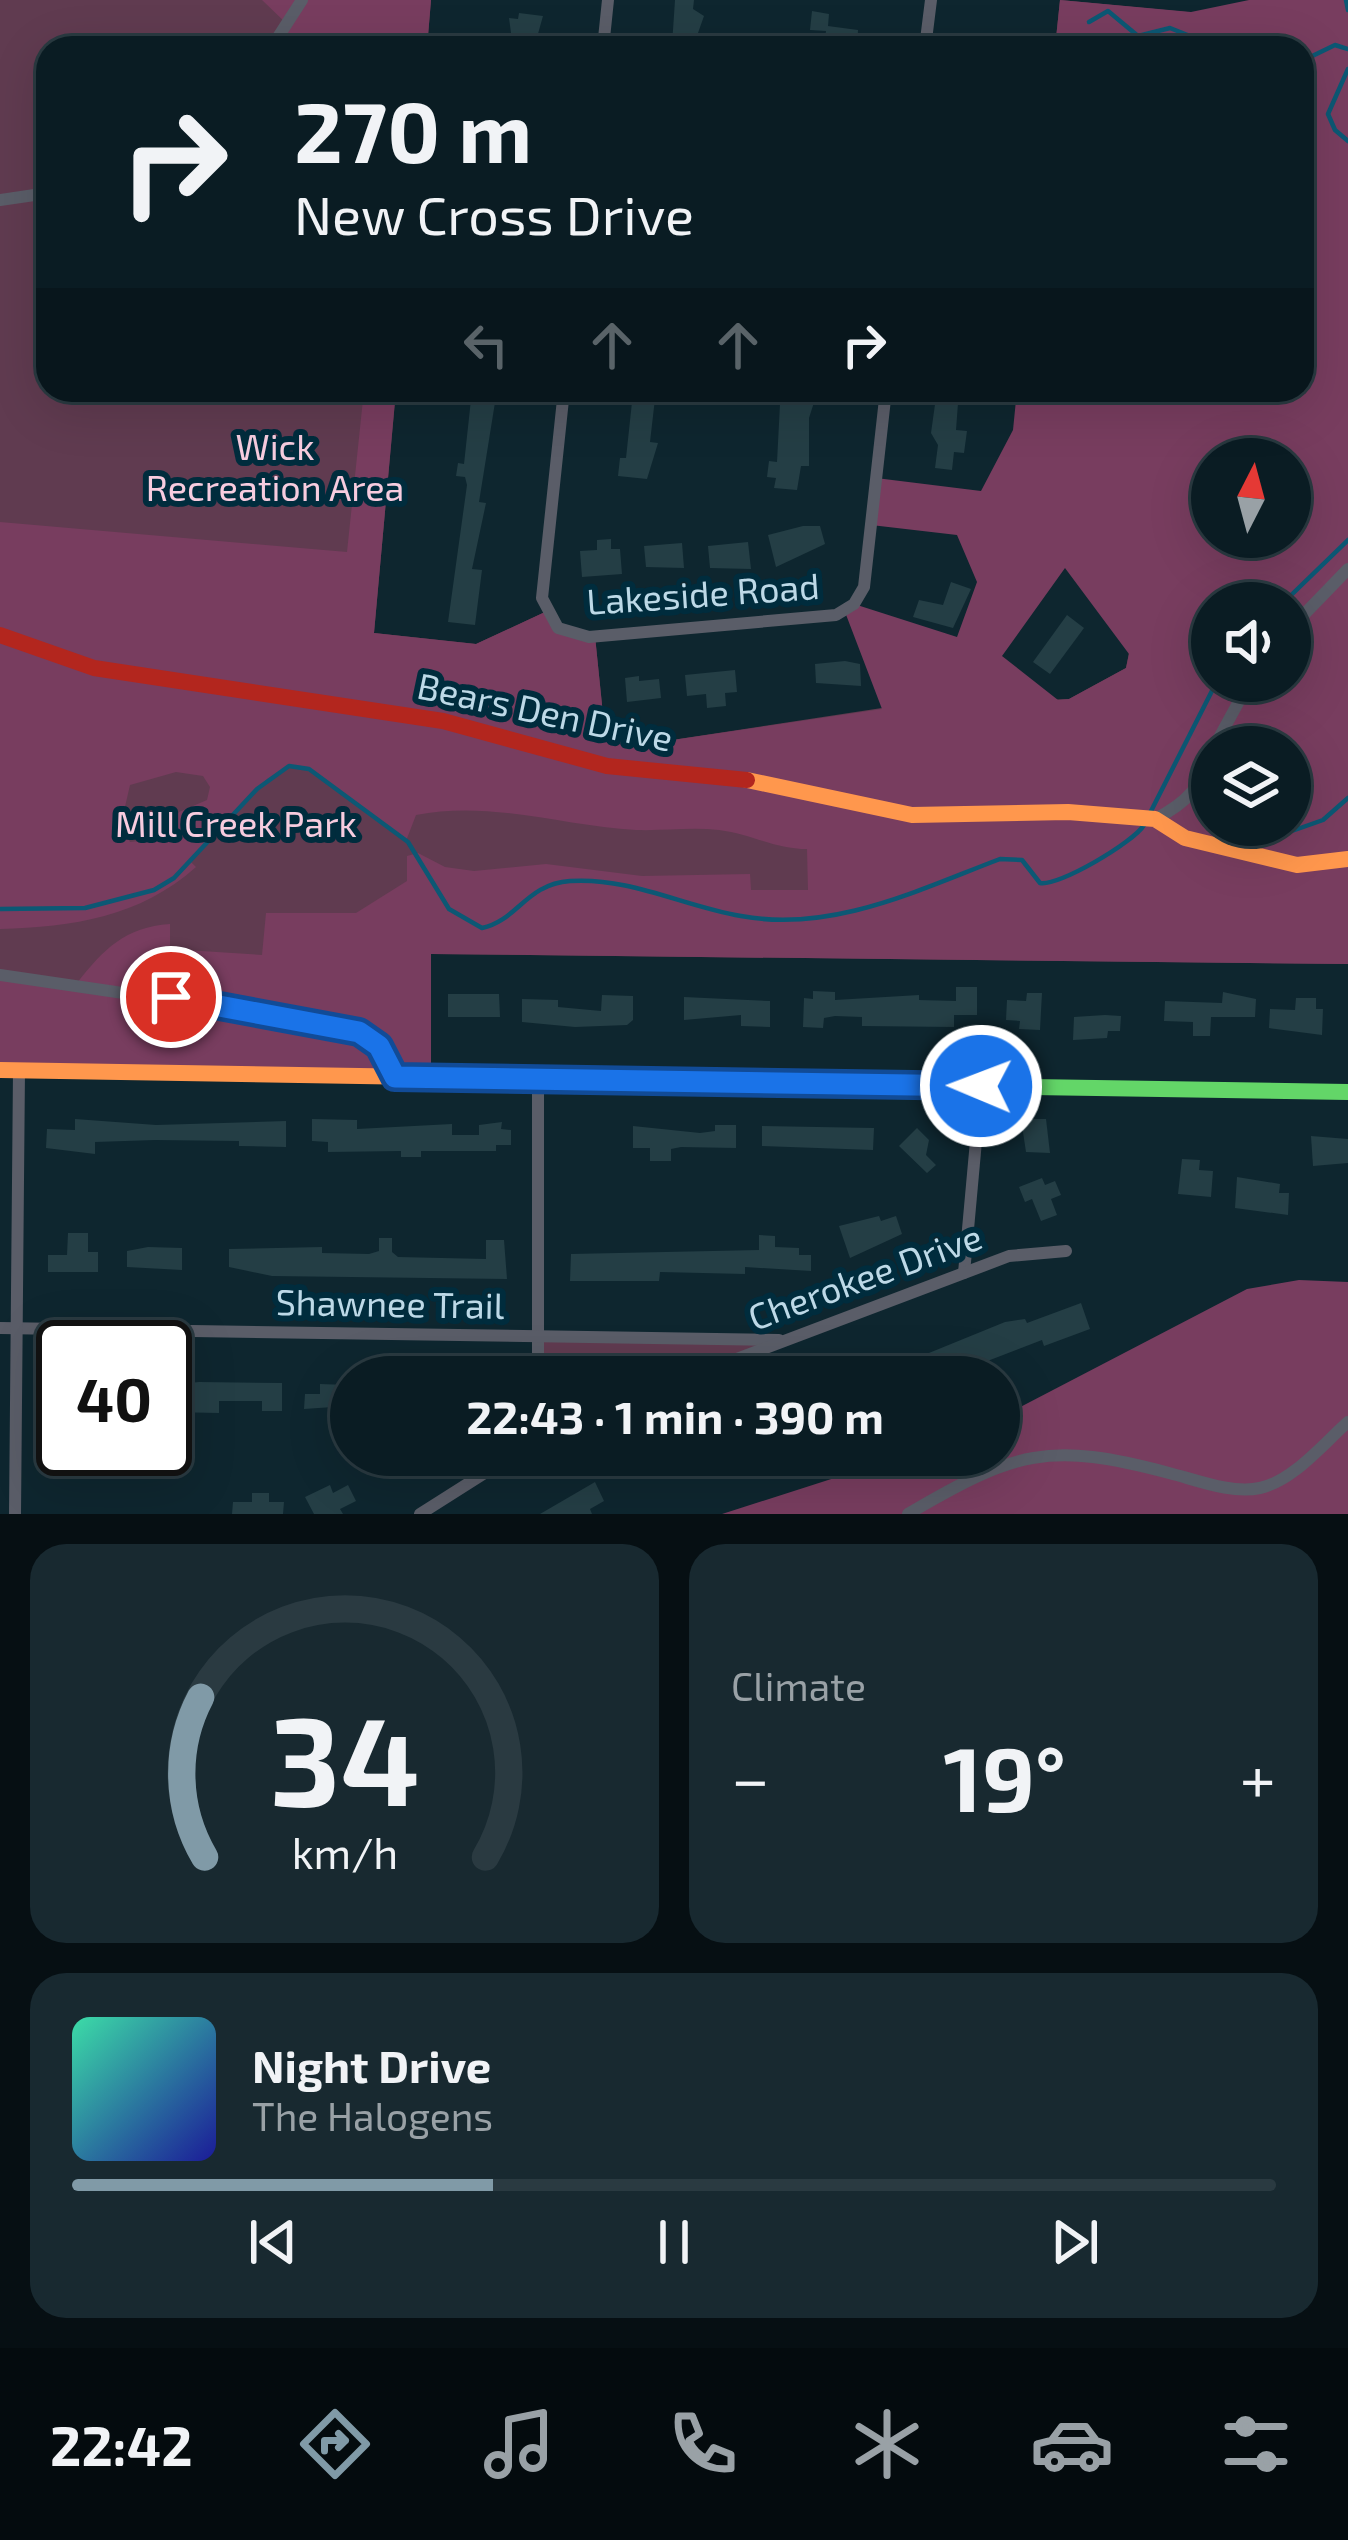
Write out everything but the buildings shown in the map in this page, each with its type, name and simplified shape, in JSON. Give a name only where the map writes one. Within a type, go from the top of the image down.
[{"type":"street","points":[[279,36],[302,0]]},
{"type":"street","points":[[604,36],[608,0]]},
{"type":"street","points":[[927,36],[931,0]]},
{"type":"street","points":[[0,200],[36,195]]},
{"type":"street","name":"Lakeside Road","points":[[563,402],[542,583],[551,621],[566,633],[589,637],[836,615],[859,598],[885,402]]},
{"type":"street","points":[[1311,607],[1348,569]]},
{"type":"street","name":"Bears Den Drive","points":[[0,635],[94,668],[443,721],[607,766],[771,782],[912,815],[1088,814],[1154,819]]},
{"type":"street","points":[[1191,791],[1154,819],[1185,838],[1297,865],[1348,860]]},
{"type":"street","points":[[1245,846],[1254,854]]},
{"type":"street","points":[[0,975],[334,1024],[373,1040],[395,1077]]},
{"type":"street","points":[[15,1514],[17,1328],[10,1070],[1348,1092]]},
{"type":"street","points":[[538,1079],[538,1356]]},
{"type":"street","points":[[964,1273],[981,1086]]},
{"type":"street","name":"Cherokee Drive","points":[[739,1356],[1023,1252],[1066,1251]]},
{"type":"street","name":"Shawnee Trail","points":[[0,1328],[778,1340]]},
{"type":"street","points":[[908,1514],[1004,1464],[1045,1453],[1100,1455],[1234,1489],[1262,1488],[1294,1469],[1348,1422]]},
{"type":"street","points":[[420,1514],[480,1476]]},
{"type":"green space","name":"Mill Creek Park","points":[[0,0],[431,0],[428,36],[36,36],[36,402],[395,402],[374,633],[476,644],[545,612],[551,621],[595,636],[605,734],[659,742],[908,704],[1069,699],[1126,668],[1141,591],[1024,402],[1314,402],[1314,36],[1056,36],[1060,0],[1284,21],[1285,0],[1348,0],[1348,964],[431,954],[0,1070]]},
{"type":"green space","points":[[538,1336],[779,1340],[740,1356],[538,1356]]},
{"type":"shaded area","points":[[262,0],[431,0],[428,36],[279,36],[287,24]]},
{"type":"shaded area","name":"Mill Creek Park","points":[[1060,0],[1191,12],[1249,0],[1348,0],[1348,964],[431,954],[431,1077],[0,1070],[0,975],[77,983],[128,935],[170,924],[170,949],[262,955],[266,913],[356,913],[407,881],[407,856],[418,853],[445,867],[474,871],[546,864],[642,876],[750,874],[751,890],[808,890],[807,849],[719,830],[608,828],[471,810],[416,815],[406,841],[309,769],[289,766],[267,779],[190,861],[196,867],[152,898],[79,922],[0,929],[0,522],[347,552],[363,402],[395,402],[374,633],[476,644],[545,612],[551,621],[595,636],[605,734],[659,742],[882,709],[845,612],[854,604],[957,637],[977,582],[957,535],[871,525],[876,478],[981,491],[1013,430],[1016,402],[1314,402],[1314,36],[1056,36]],"holes":[[[1065,568],[1129,654],[1126,668],[1069,699],[1058,700],[1002,656]],[[176,772],[203,776],[210,787],[207,800],[179,812],[149,840],[130,842],[121,824],[130,785]]]},
{"type":"shaded area","points":[[1299,1280],[1348,1282],[1348,1514],[722,1514],[841,1476],[1020,1476],[1020,1407],[1247,1289]]},
{"type":"waterway","points":[[1346,0],[1348,10]]},
{"type":"waterway","points":[[1089,22],[1108,11],[1138,36]]},
{"type":"waterway","points":[[1138,36],[1170,28],[1190,36]]},
{"type":"waterway","points":[[1314,55],[1335,45],[1348,49]]},
{"type":"waterway","points":[[1348,69],[1328,114],[1335,130],[1348,141]]},
{"type":"waterway","points":[[1305,582],[1348,540]]},
{"type":"waterway","points":[[1149,815],[1206,702]]},
{"type":"waterway","points":[[0,909],[85,908],[154,890],[174,878],[257,789],[289,766],[309,769],[408,842],[449,909],[482,928],[543,889],[570,881],[614,883],[719,911],[775,920],[808,919],[874,906],[1000,859],[1022,860],[1040,883],[1049,882],[1095,862],[1144,825]]},
{"type":"waterway","points":[[1311,824],[1348,798]]},
{"type":"traffic: fast","points":[[780,1083],[1348,1092]]},
{"type":"traffic: slow","points":[[747,780],[912,815],[1068,812],[1155,819],[1185,838],[1297,865],[1348,859]]},
{"type":"traffic: slow","points":[[0,1070],[780,1083]]},
{"type":"traffic: jam","points":[[0,635],[94,668],[443,721],[607,766],[747,780]]},
{"type":"route","points":[[171,997],[288,1015],[359,1032],[379,1046],[395,1077],[981,1086]]},
{"type":"park label","name":"Wick Recreation Area","points":[[275,468]]}]
